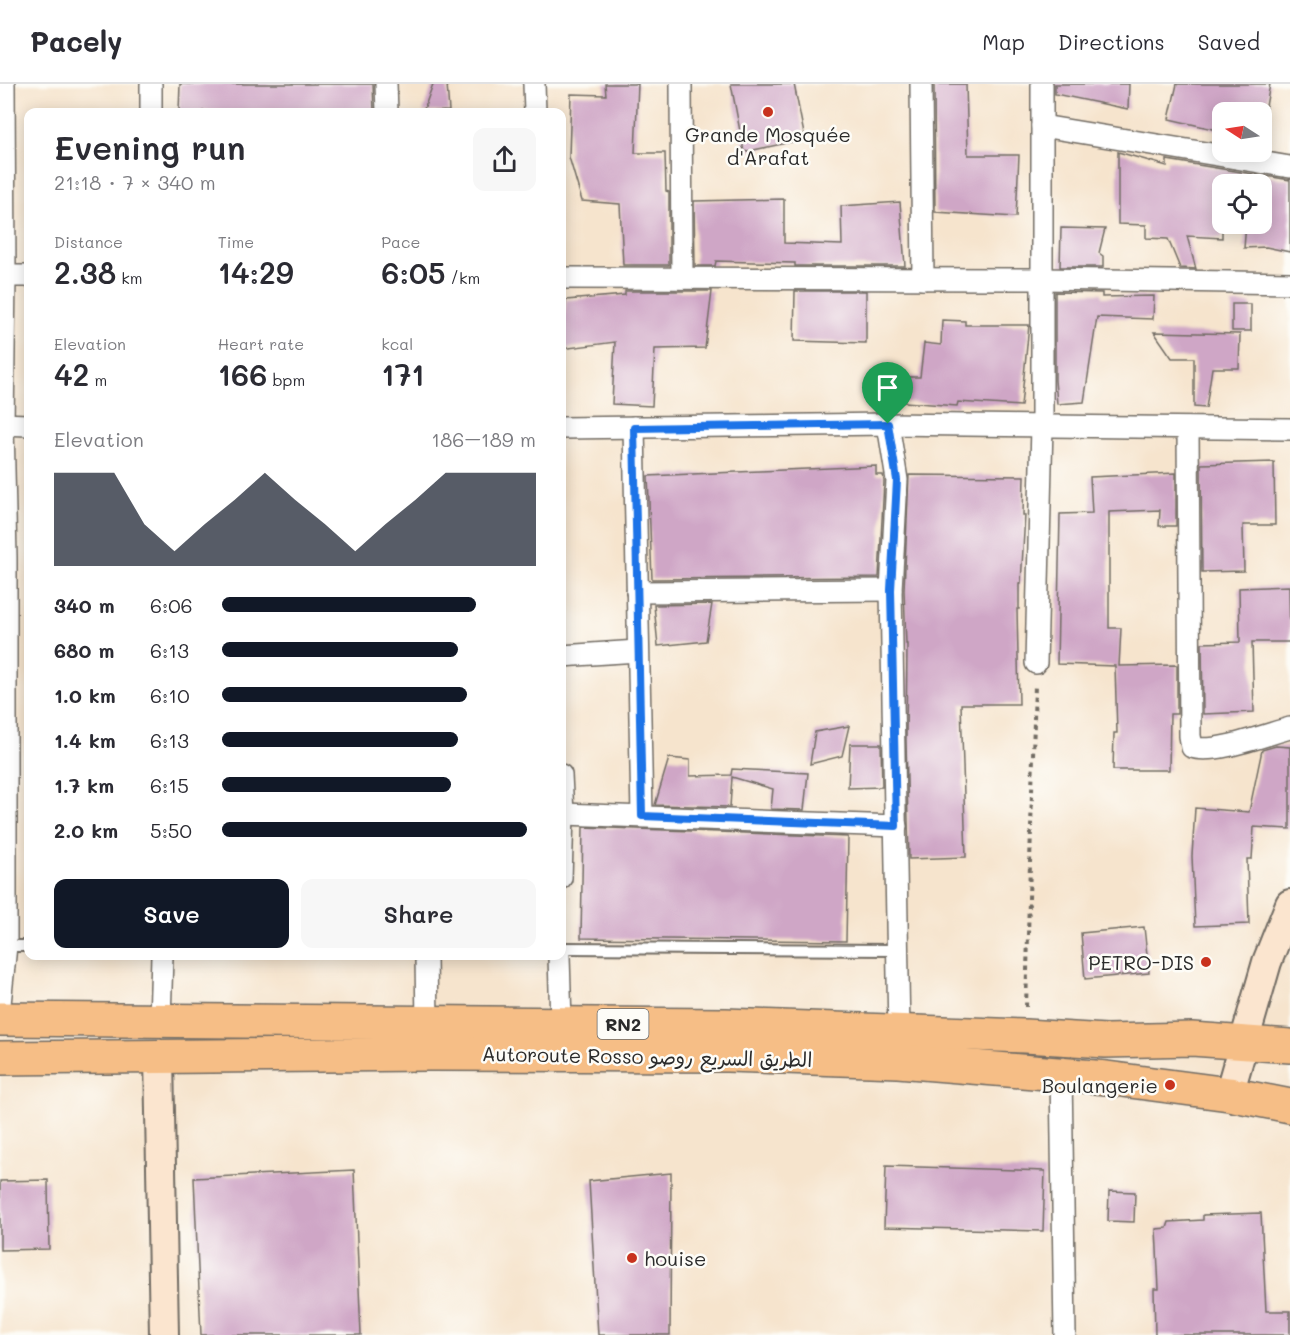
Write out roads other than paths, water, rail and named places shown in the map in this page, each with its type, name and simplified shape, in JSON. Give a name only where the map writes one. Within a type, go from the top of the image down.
[{"type":"highway","name":"Autoroute Rosso الطريق السريع روصو","points":[[0,1018],[427,1024],[726,1025],[1025,1035],[1106,1041],[1192,1039],[1290,1046]]},
{"type":"highway","name":"Autoroute Rosso الطريق السريع روصو","points":[[0,1058],[727,1055],[898,1061],[1170,1085],[1290,1106]]},
{"type":"street","points":[[151,108],[152,84]]},
{"type":"street","points":[[386,84],[387,108]]},
{"type":"street","points":[[534,84],[535,108]]},
{"type":"street","points":[[681,84],[682,278]]},
{"type":"street","points":[[921,84],[923,279]]},
{"type":"street","points":[[1036,663],[1042,426],[1042,84]]},
{"type":"street","points":[[0,1004],[3,946],[2,424],[5,276],[3,86]]},
{"type":"street","points":[[1042,126],[1290,167]]},
{"type":"street","points":[[5,276],[24,276]]},
{"type":"street","points":[[566,278],[1042,279],[1290,283]]},
{"type":"street","points":[[2,424],[24,425]]},
{"type":"street","points":[[888,424],[897,480],[891,590],[898,1032]]},
{"type":"street","points":[[566,428],[888,424],[1290,429]]},
{"type":"street","points":[[634,428],[642,816]]},
{"type":"street","points":[[1188,428],[1190,736],[1192,747],[1200,750],[1214,749],[1290,728]]},
{"type":"street","points":[[637,592],[891,590]]},
{"type":"street","points":[[566,656],[638,651]]},
{"type":"street","points":[[566,814],[896,826]]},
{"type":"street","points":[[1229,1094],[1267,962],[1290,904]]},
{"type":"street","points":[[160,1020],[162,960]]},
{"type":"street","points":[[426,960],[427,1024]]},
{"type":"street","points":[[559,960],[561,1023]]},
{"type":"street","points":[[159,1056],[164,1335]]},
{"type":"street","points":[[1061,1074],[1065,1335]]},
{"type":"lane","points":[[3,946],[24,946]]},
{"type":"lane","points":[[566,948],[898,950]]},
{"type":"place","name":"Grande Mosquée d'Arafat","points":[[768,112]]},
{"type":"place","name":"PETRO-DIS","points":[[1206,962]]},
{"type":"place","name":"Boulangerie","points":[[1170,1085]]},
{"type":"place","name":"houise","points":[[632,1258]]}]
